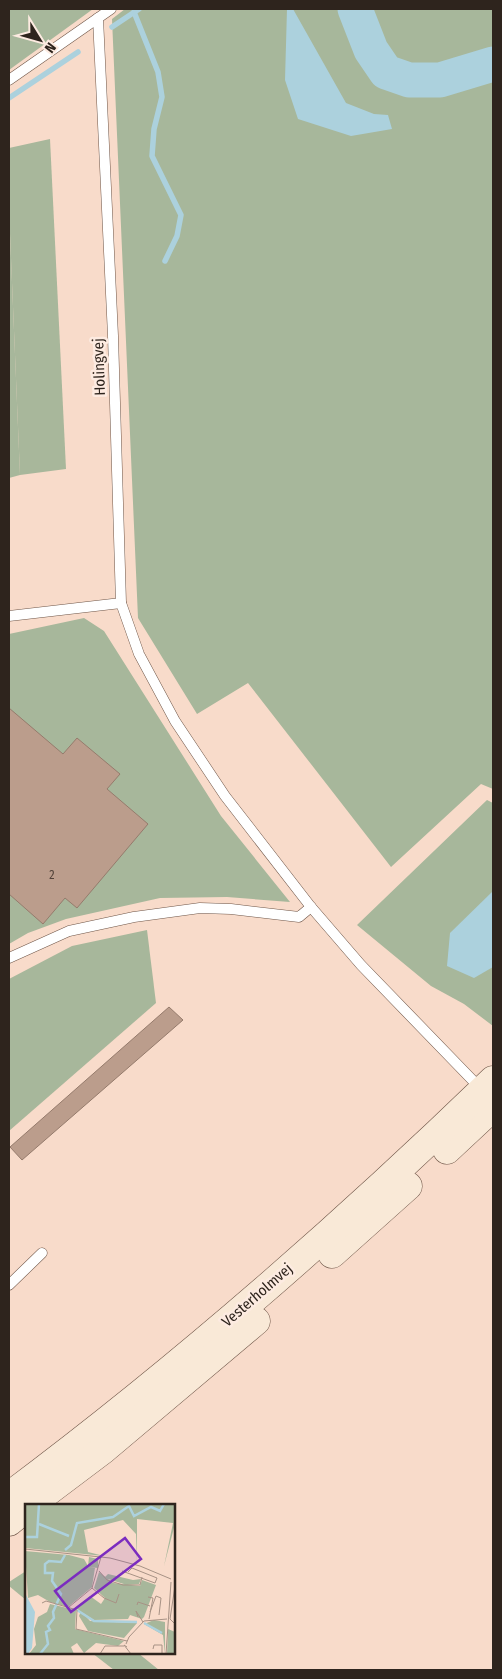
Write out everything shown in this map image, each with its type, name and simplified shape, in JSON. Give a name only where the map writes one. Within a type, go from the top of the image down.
[{"type":"street","name":"Vesterholmvej","points":[[9,1496],[148,1388],[491,1095]]},
{"type":"street","name":"Vesterholmvej","points":[[31,1504],[103,1450],[227,1346],[371,1220],[491,1095]]},
{"type":"street","points":[[9,1522],[25,1509]]},
{"type":"lane","points":[[9,80],[111,9]]},
{"type":"lane","name":"Holingvej","points":[[98,18],[112,326],[121,603],[138,654],[175,721],[225,796],[311,907],[395,1002],[491,1095]]},
{"type":"lane","points":[[9,616],[121,603]]},
{"type":"lane","points":[[9,958],[69,931],[134,917],[200,908],[232,909],[299,917],[311,907]]},
{"type":"lane","points":[[9,1285],[42,1253]]},
{"type":"green space","points":[[9,9],[93,9],[9,70]]},
{"type":"green space","points":[[125,9],[493,9],[493,789],[481,784],[391,867],[248,683],[197,714],[138,618],[112,19]]},
{"type":"green space","points":[[50,139],[66,469],[20,475],[9,210],[9,148]]},
{"type":"green space","points":[[9,210],[20,475],[9,478]]},
{"type":"green space","points":[[84,618],[104,631],[221,816],[290,902],[227,897],[160,898],[66,919],[28,933],[9,944],[9,634]]},
{"type":"green space","points":[[487,800],[493,803],[493,1026],[464,1004],[431,986],[357,925]]},
{"type":"green space","points":[[147,930],[156,1003],[9,1131],[9,979],[72,946]]},
{"type":"green space","points":[[25,1572],[25,1599],[9,1586],[9,1582]]},
{"type":"green space","points":[[93,1654],[139,1654],[159,1670],[114,1670]]},
{"type":"water","points":[[287,9],[293,9],[346,103],[374,114],[388,115],[392,129],[351,136],[298,119],[285,80]]},
{"type":"water","points":[[493,891],[493,967],[474,978],[447,966],[450,933]]},
{"type":"building","points":[[9,708],[63,754],[77,738],[120,774],[107,789],[148,824],[77,908],[65,898],[43,924],[9,894]]},
{"type":"building","points":[[169,1007],[183,1020],[22,1160],[10,1147]]},
{"type":"waterway","points":[[112,27],[139,9]]},
{"type":"waterway","points":[[355,9],[371,50],[386,72],[409,80],[440,80],[493,64]]},
{"type":"waterway","points":[[134,12],[158,72],[162,97],[154,129],[152,156],[181,215],[177,236],[165,261]]},
{"type":"waterway","points":[[9,98],[78,52]]}]
